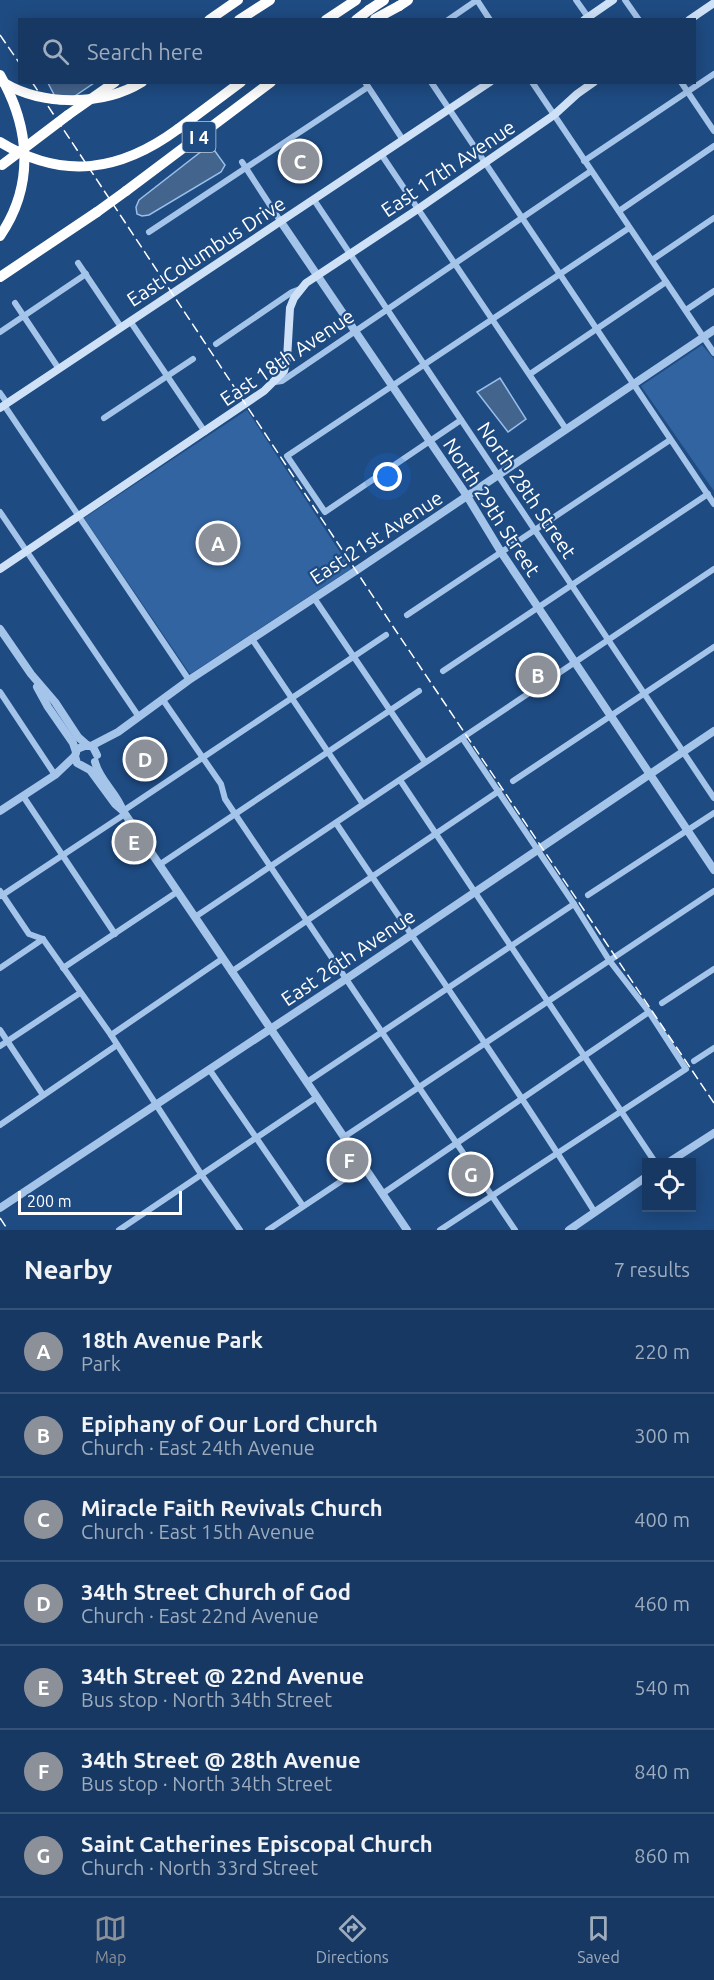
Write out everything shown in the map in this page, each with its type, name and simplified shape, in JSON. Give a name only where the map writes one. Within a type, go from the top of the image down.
[{"type":"highway","points":[[212,18],[238,0]]},
{"type":"highway","points":[[242,18],[270,0]]},
{"type":"highway","points":[[329,18],[355,0]]},
{"type":"highway","points":[[373,16],[384,0]]},
{"type":"highway","points":[[373,16],[403,3]]},
{"type":"highway","points":[[0,75],[15,102],[20,117],[25,158],[14,211],[0,236]]},
{"type":"highway","points":[[0,81],[34,96],[83,100],[120,93],[138,84]]},
{"type":"highway","points":[[1,166],[112,84]]},
{"type":"highway","points":[[0,142],[44,162],[68,166],[98,165],[120,161],[142,153],[238,84]]},
{"type":"highway","name":"I 4","points":[[0,277],[97,212],[268,84]]},
{"type":"main road","points":[[586,18],[613,0]]},
{"type":"main road","points":[[692,18],[714,3]]},
{"type":"main road","name":"East Columbus Drive","points":[[4,405],[487,84]]},
{"type":"main road","name":"East 17th Avenue","points":[[300,289],[317,275],[418,209],[554,115],[591,84]]},
{"type":"main road","points":[[275,382],[284,371],[288,318],[294,298],[300,289]]},
{"type":"main road","name":"East 18th Avenue","points":[[0,569],[247,404],[275,382]]},
{"type":"street","points":[[377,0],[389,18]]},
{"type":"street","points":[[451,18],[477,0],[489,18]]},
{"type":"street","points":[[576,0],[586,18]]},
{"type":"street","points":[[626,0],[638,18]]},
{"type":"street","points":[[585,161],[714,74]]},
{"type":"street","points":[[432,84],[714,504]]},
{"type":"street","points":[[533,84],[714,353]]},
{"type":"street","points":[[682,84],[714,131]]},
{"type":"street","points":[[149,232],[246,170],[367,85],[403,140]]},
{"type":"street","points":[[619,211],[714,146]]},
{"type":"street","points":[[381,154],[566,429]]},
{"type":"street","name":"North 29th Street","points":[[242,162],[467,496],[501,552],[714,870]]},
{"type":"street","name":"East 18th Avenue","points":[[275,382],[282,381],[591,171]]},
{"type":"street","name":"North 28th Street","points":[[314,200],[714,798]]},
{"type":"street","points":[[652,260],[714,218]]},
{"type":"street","points":[[461,420],[325,512],[287,456],[629,228]]},
{"type":"street","points":[[78,263],[121,327]]},
{"type":"street","points":[[0,332],[86,274]]},
{"type":"street","points":[[530,374],[666,282]]},
{"type":"street","points":[[216,344],[292,292],[300,289]]},
{"type":"street","points":[[686,310],[714,291]]},
{"type":"street","points":[[15,303],[59,369]]},
{"type":"street","points":[[130,321],[205,432]]},
{"type":"street","name":"East 21st Avenue","points":[[118,732],[96,758],[79,760],[79,747],[118,732],[189,680],[714,330]]},
{"type":"street","points":[[104,418],[193,359]]},
{"type":"street","points":[[0,393],[4,405],[189,680]]},
{"type":"street","points":[[407,615],[670,440]]},
{"type":"street","points":[[443,671],[708,494]]},
{"type":"street","points":[[0,512],[139,717]]},
{"type":"street","points":[[195,917],[714,569]]},
{"type":"street","points":[[314,598],[425,762]]},
{"type":"street","points":[[0,629],[31,675],[48,707],[73,742],[79,760],[124,812],[222,960],[407,1230]]},
{"type":"street","points":[[240,1230],[111,1035],[43,939],[29,934],[1,894],[63,855],[202,758],[386,635]]},
{"type":"street","points":[[252,639],[363,804]]},
{"type":"street","points":[[513,781],[714,647]]},
{"type":"street","points":[[31,675],[55,702],[78,737],[89,745],[96,758],[98,771],[120,800],[124,812]]},
{"type":"street","points":[[159,865],[419,691]]},
{"type":"street","points":[[0,692],[57,774]]},
{"type":"street","points":[[163,700],[221,784],[225,799],[515,1230]]},
{"type":"street","name":"East 26th Avenue","points":[[0,1209],[714,731]]},
{"type":"street","points":[[440,1230],[686,1069],[649,1012],[609,960],[538,849],[463,739]]},
{"type":"street","points":[[0,811],[79,760]]},
{"type":"street","points":[[400,780],[653,1158]]},
{"type":"street","points":[[231,972],[499,791]]},
{"type":"street","points":[[23,796],[115,934]]},
{"type":"street","points":[[588,896],[714,813]]},
{"type":"street","points":[[336,823],[558,1153],[594,1211]]},
{"type":"street","points":[[344,1137],[714,891]]},
{"type":"street","points":[[63,968],[177,892]]},
{"type":"street","points":[[307,1082],[574,904]]},
{"type":"street","points":[[0,968],[43,939]]},
{"type":"street","points":[[111,1035],[222,960]]},
{"type":"street","points":[[662,1003],[714,969]]},
{"type":"street","points":[[0,1046],[80,993]]},
{"type":"street","points":[[382,1194],[649,1012]]},
{"type":"street","points":[[0,1030],[43,1095]]},
{"type":"street","points":[[0,1125],[117,1045]]},
{"type":"street","points":[[694,1061],[714,1048]]},
{"type":"street","points":[[209,1069],[303,1206]]},
{"type":"street","points":[[119,1230],[317,1097]]},
{"type":"street","points":[[675,1158],[714,1133]]},
{"type":"street","points":[[268,1230],[364,1167]]},
{"type":"street","points":[[569,1230],[642,1180]]},
{"type":"shaded area","points":[[49,84],[93,84],[63,104],[59,104]]},
{"type":"shaded area","points":[[207,147],[212,147],[225,165],[221,172],[149,215],[137,214],[136,207],[139,200]]},
{"type":"shaded area","points":[[702,345],[714,359],[714,491],[641,386]]},
{"type":"shaded area","points":[[500,378],[526,419],[508,432],[477,392]]},
{"type":"shaded area","points":[[247,410],[351,569],[190,674],[84,518]]},
{"type":"railway","points":[[0,35],[18,61]]},
{"type":"railway","points":[[33,84],[394,628],[714,1103]]},
{"type":"railway","points":[[0,1218],[8,1230]]},
{"type":"place","name":"Miracle Faith Revivals Church","points":[[300,161]]},
{"type":"place","name":"18th Avenue Park","points":[[218,543]]},
{"type":"place","name":"Epiphany of Our Lord Church","points":[[538,675]]},
{"type":"place","name":"34th Street Church of God","points":[[145,759]]},
{"type":"place","name":"34th Street @ 22nd Avenue","points":[[134,842]]},
{"type":"place","name":"34th Street @ 28th Avenue","points":[[349,1160]]},
{"type":"place","name":"Saint Catherines Episcopal Church","points":[[471,1174]]}]
